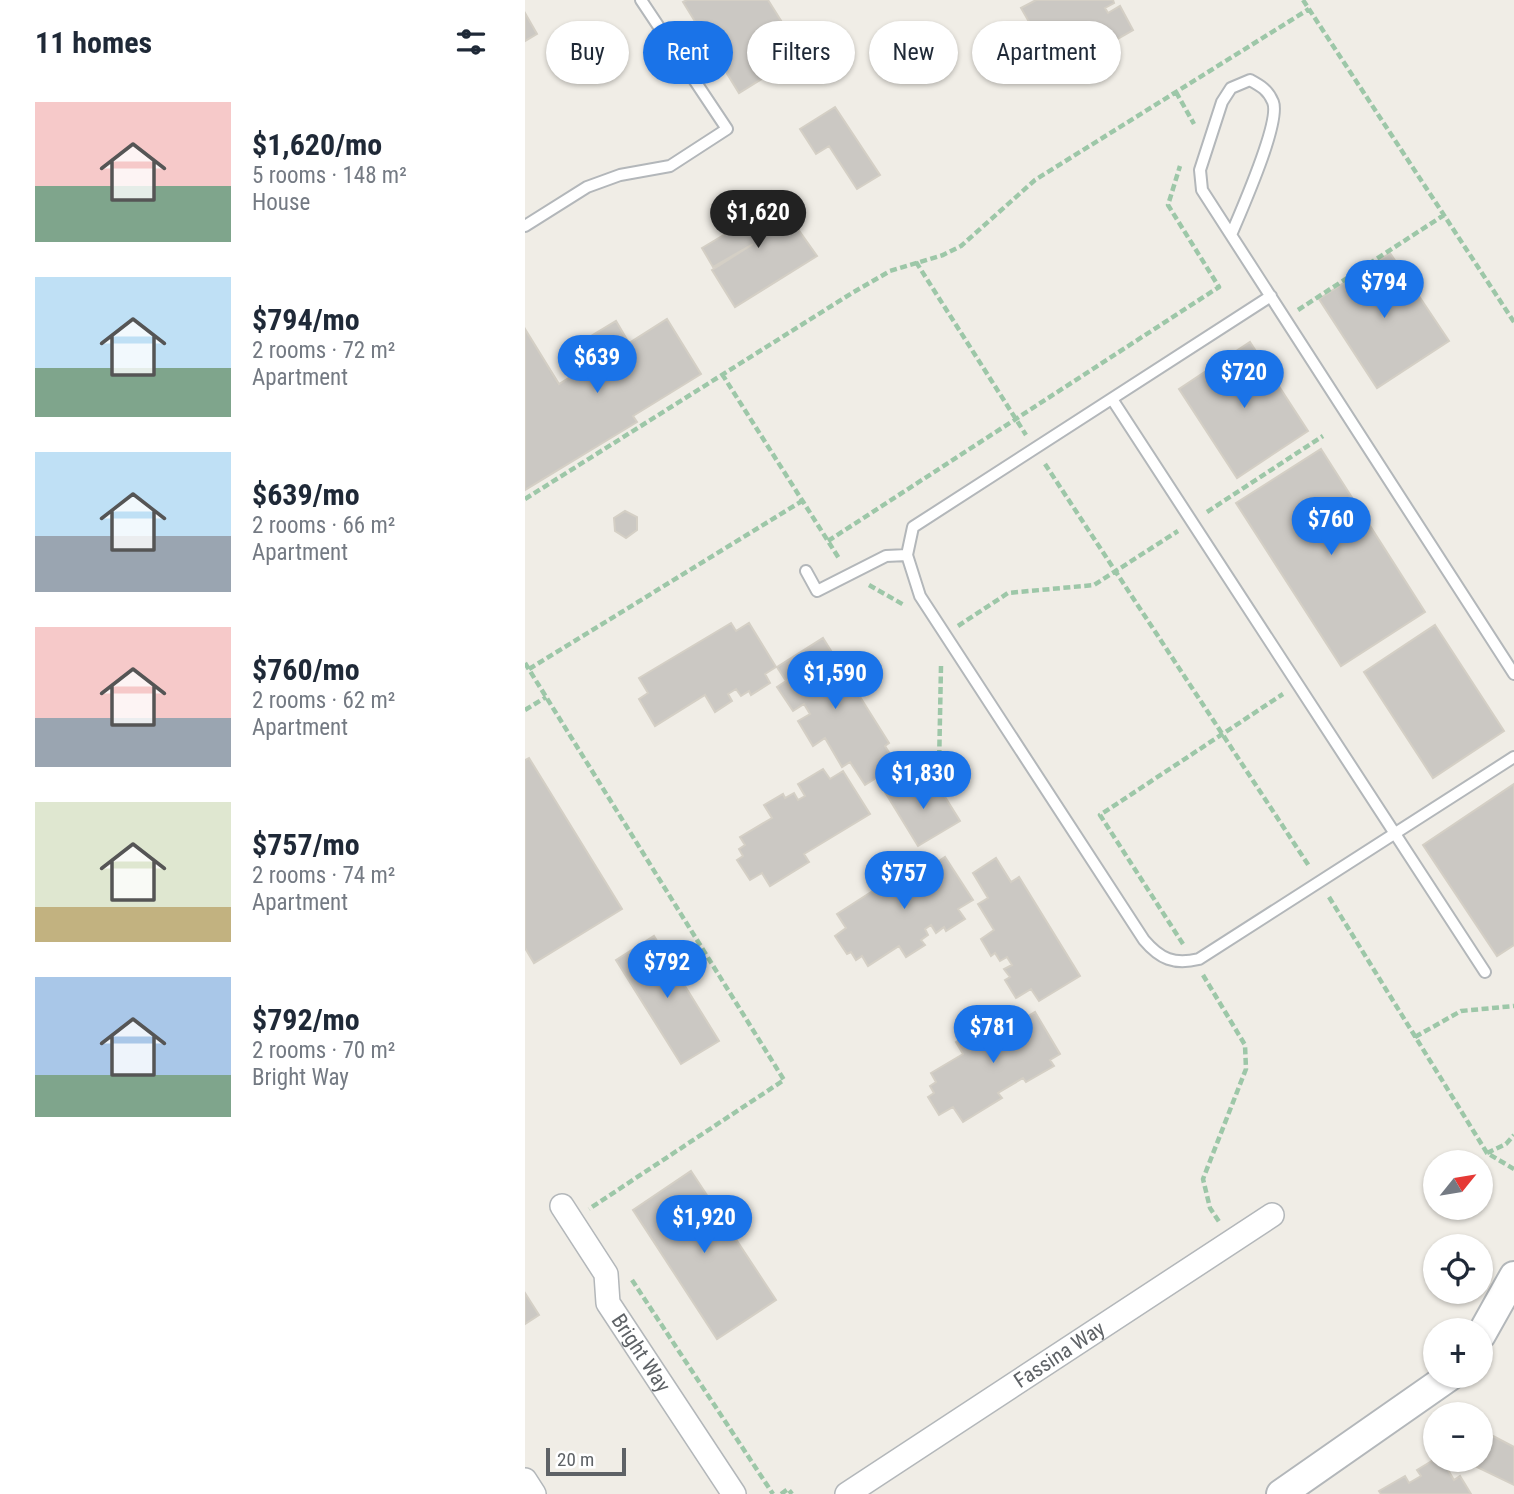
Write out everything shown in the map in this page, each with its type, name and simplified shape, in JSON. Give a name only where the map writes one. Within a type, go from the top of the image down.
[{"type":"street","name":"Bright Way","points":[[562,1206],[606,1274],[608,1303],[734,1494]]},
{"type":"street","name":"Fassina Way","points":[[847,1494],[1272,1215]]},
{"type":"street","points":[[1491,1318],[1514,1276]]},
{"type":"street","points":[[1281,1494],[1433,1388]]},
{"type":"street","points":[[525,1480],[534,1494]]},
{"type":"lane","points":[[525,226],[587,187],[621,175],[670,166],[727,129],[642,0]]},
{"type":"lane","points":[[1231,235],[1274,125],[1275,104],[1266,89],[1250,80],[1231,88],[1222,102],[1200,170],[1202,190],[1231,235],[1271,296],[1514,674]]},
{"type":"lane","points":[[1271,296],[913,527],[907,555],[920,596],[1144,940],[1157,955],[1171,961],[1194,960],[1514,757]]},
{"type":"lane","points":[[1112,399],[1485,972]]},
{"type":"lane","points":[[806,571],[817,591],[886,556],[907,555]]},
{"type":"path","points":[[1303,0],[1514,322]]},
{"type":"path","points":[[525,499],[852,293],[890,271],[943,255],[961,246],[1035,180],[1309,9]]},
{"type":"path","points":[[1176,92],[1194,123],[1190,135]]},
{"type":"path","points":[[828,541],[1219,287],[1168,205],[1183,158]]},
{"type":"path","points":[[1296,312],[1444,215]]},
{"type":"path","points":[[916,262],[1029,439]]},
{"type":"path","points":[[1203,514],[1323,436]]},
{"type":"path","points":[[1043,461],[1319,881],[1485,1150]]},
{"type":"path","points":[[529,669],[803,501]]},
{"type":"path","points":[[954,628],[1008,593],[1094,585],[1178,531]]},
{"type":"path","points":[[525,663],[783,1080],[586,1211],[594,1222]]},
{"type":"path","points":[[1231,1241],[1210,1208],[1203,1180],[1246,1069],[1245,1045],[1194,960],[1100,815],[1298,684]]},
{"type":"path","points":[[525,710],[546,697]]},
{"type":"path","points":[[1415,1037],[1461,1011],[1514,1006]]},
{"type":"path","points":[[1493,1150],[1506,1144],[1514,1135]]},
{"type":"path","points":[[1493,1157],[1514,1169]]},
{"type":"path","points":[[631,1279],[773,1494]]},
{"type":"path","points":[[781,1494],[788,1489],[792,1494]]},
{"type":"building","points":[[768,0],[781,21],[747,21],[747,84],[754,84],[739,93],[733,83],[733,21],[695,21],[683,2]]},
{"type":"building","points":[[1036,0],[1113,0],[1114,3],[1105,8],[1108,13],[1120,6],[1133,30],[1121,37],[1121,21],[1028,21],[1021,8]]},
{"type":"building","points":[[525,13],[537,34],[525,41]]},
{"type":"building","points":[[835,107],[880,175],[857,189],[829,146],[816,154],[800,129]]},
{"type":"building","points":[[771,191],[817,256],[735,307],[712,270],[753,244],[713,267],[702,248],[742,224],[735,213]]},
{"type":"building","points":[[1390,253],[1449,341],[1377,388],[1319,299]]},
{"type":"building","points":[[667,319],[701,374],[633,416],[637,422],[525,490],[525,329],[559,384],[599,359],[586,339],[616,321],[629,343]]},
{"type":"building","points":[[1250,342],[1308,431],[1237,478],[1179,389]]},
{"type":"building","points":[[1321,449],[1425,612],[1341,666],[1236,503]]},
{"type":"building","points":[[625,511],[637,517],[637,530],[626,538],[615,531],[614,518]]},
{"type":"building","points":[[731,623],[736,631],[749,623],[776,667],[765,674],[770,683],[751,695],[749,691],[741,696],[736,689],[728,694],[732,701],[715,712],[705,695],[655,726],[639,699],[648,693],[639,678]]},
{"type":"building","points":[[1435,625],[1504,731],[1433,778],[1364,672]]},
{"type":"building","points":[[823,638],[889,743],[885,746],[897,765],[865,785],[850,762],[842,767],[825,738],[813,746],[798,721],[810,714],[804,704],[793,711],[777,687],[786,681],[777,667]]},
{"type":"building","points":[[529,758],[622,909],[534,963],[525,948],[525,760]]},
{"type":"building","points":[[823,769],[830,779],[843,771],[870,814],[804,854],[809,862],[770,886],[762,873],[750,880],[737,860],[743,856],[739,849],[745,845],[740,837],[772,818],[764,805],[783,794],[785,798],[794,793],[798,800],[805,796],[798,784]]},
{"type":"building","points":[[904,780],[913,795],[935,781],[960,821],[918,846],[885,792]]},
{"type":"building","points":[[1514,784],[1514,945],[1497,956],[1423,845]]},
{"type":"building","points":[[927,856],[933,865],[945,857],[973,900],[958,909],[965,919],[946,931],[944,927],[936,933],[931,925],[925,929],[928,935],[921,940],[925,945],[906,957],[899,946],[868,966],[862,956],[856,960],[851,952],[847,954],[835,936],[846,928],[837,914]]},
{"type":"building","points":[[996,858],[1011,882],[1019,877],[1080,976],[1039,1001],[1031,989],[1016,998],[1005,980],[1010,977],[1004,969],[1012,965],[1007,957],[1000,961],[995,953],[991,956],[981,939],[994,930],[978,904],[988,898],[973,873]]},
{"type":"building","points":[[654,936],[719,1041],[681,1064],[616,960]]},
{"type":"building","points":[[1014,1007],[1022,1020],[1035,1012],[1060,1054],[1050,1060],[1054,1066],[1026,1082],[1023,1078],[998,1093],[1002,1098],[963,1122],[953,1107],[939,1115],[928,1097],[934,1093],[930,1086],[936,1082],[931,1073],[963,1054],[956,1042],[973,1031],[976,1036],[983,1032],[988,1040],[997,1034],[993,1026],[1001,1021],[999,1017]]},
{"type":"building","points":[[691,1171],[776,1300],[717,1339],[633,1210]]},
{"type":"building","points":[[525,1293],[539,1315],[525,1324]]},
{"type":"building","points":[[1493,1436],[1514,1447],[1514,1485],[1487,1472],[1493,1472]]},
{"type":"building","points":[[1423,1466],[1423,1472],[1449,1472],[1454,1480],[1460,1476],[1471,1494],[1381,1494],[1379,1491],[1405,1476],[1409,1483],[1421,1476],[1417,1470]]}]
